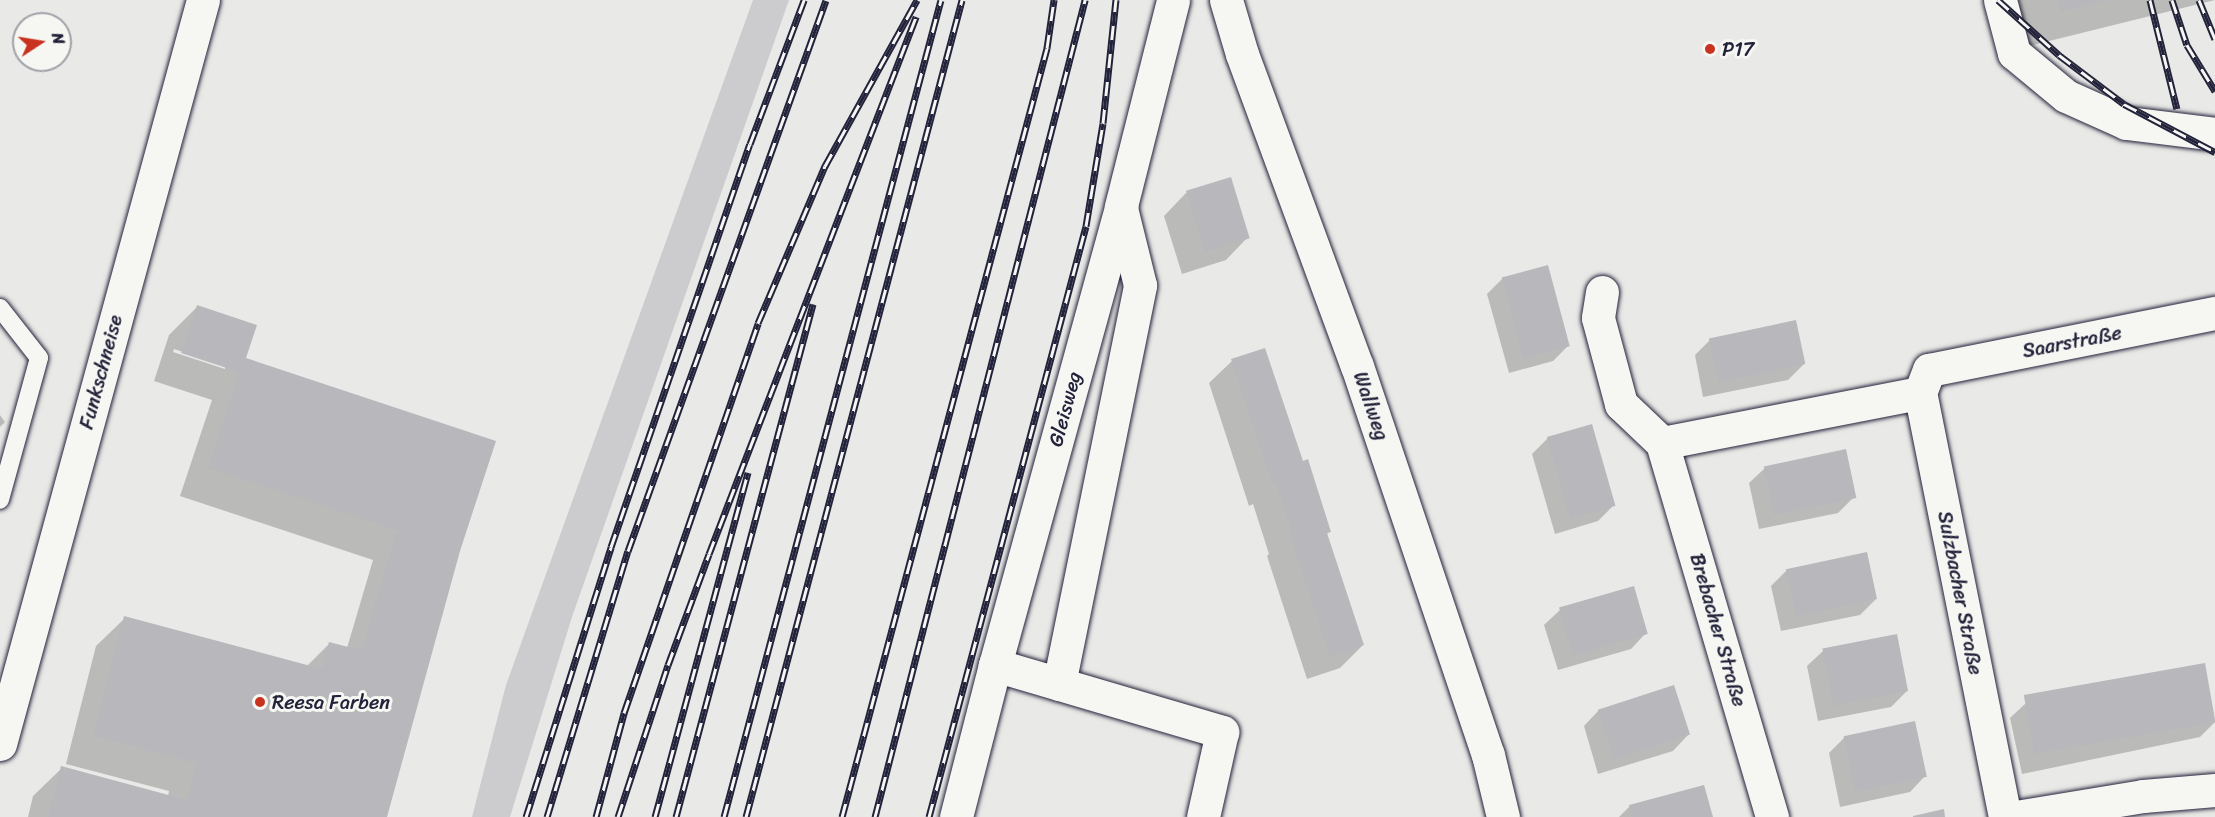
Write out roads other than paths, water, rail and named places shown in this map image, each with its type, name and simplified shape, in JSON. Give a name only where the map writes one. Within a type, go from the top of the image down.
[{"type":"street","name":"Funkschneise","points":[[0,744],[203,0]]},
{"type":"street","name":"Gleisweg","points":[[956,817],[995,665],[1121,206],[1173,0]]},
{"type":"street","name":"Wallweg","points":[[1226,0],[1242,54],[1357,366],[1488,755],[1503,817]]},
{"type":"street","points":[[2000,0],[2014,53],[2066,96],[2126,123],[2215,134]]},
{"type":"street","points":[[1059,684],[1140,285],[1121,206]]},
{"type":"street","points":[[1602,292],[1598,318],[1621,404],[1662,443],[1924,382]]},
{"type":"street","name":"Saarstraße","points":[[1924,382],[2215,313]]},
{"type":"street","name":"Sulzbacher Straße","points":[[1924,382],[2005,817]]},
{"type":"street","name":"Brebacher Straße","points":[[1662,443],[1772,817]]},
{"type":"street","points":[[995,665],[1222,732],[1203,817]]},
{"type":"street","points":[[2016,817],[2143,796],[2215,790]]},
{"type":"lane","points":[[0,308],[39,358],[0,500]]},
{"type":"railway","points":[[526,817],[611,547],[750,144],[804,0]]},
{"type":"railway","points":[[547,817],[628,551],[826,0]]},
{"type":"railway","points":[[596,817],[624,713],[758,323],[825,166],[917,0]]},
{"type":"railway","points":[[724,817],[941,0]]},
{"type":"railway","points":[[746,817],[962,0]]},
{"type":"railway","points":[[842,817],[1047,48],[1054,0]]},
{"type":"railway","points":[[875,817],[1085,0]]},
{"type":"railway","points":[[929,817],[1086,226],[1103,123],[1116,0]]},
{"type":"railway","points":[[1998,0],[2059,55],[2124,104],[2215,152]]},
{"type":"railway","points":[[2150,0],[2177,109]]},
{"type":"railway","points":[[2172,0],[2187,45],[2215,91]]},
{"type":"railway","points":[[2199,0],[2215,39]]},
{"type":"railway","points":[[618,817],[668,665],[709,554],[916,17]]},
{"type":"railway","points":[[676,817],[813,304]]},
{"type":"railway","points":[[655,817],[748,472]]},
{"type":"place","name":"P17","points":[[1710,49]]},
{"type":"place","name":"Reesa Farben","points":[[260,702]]}]
